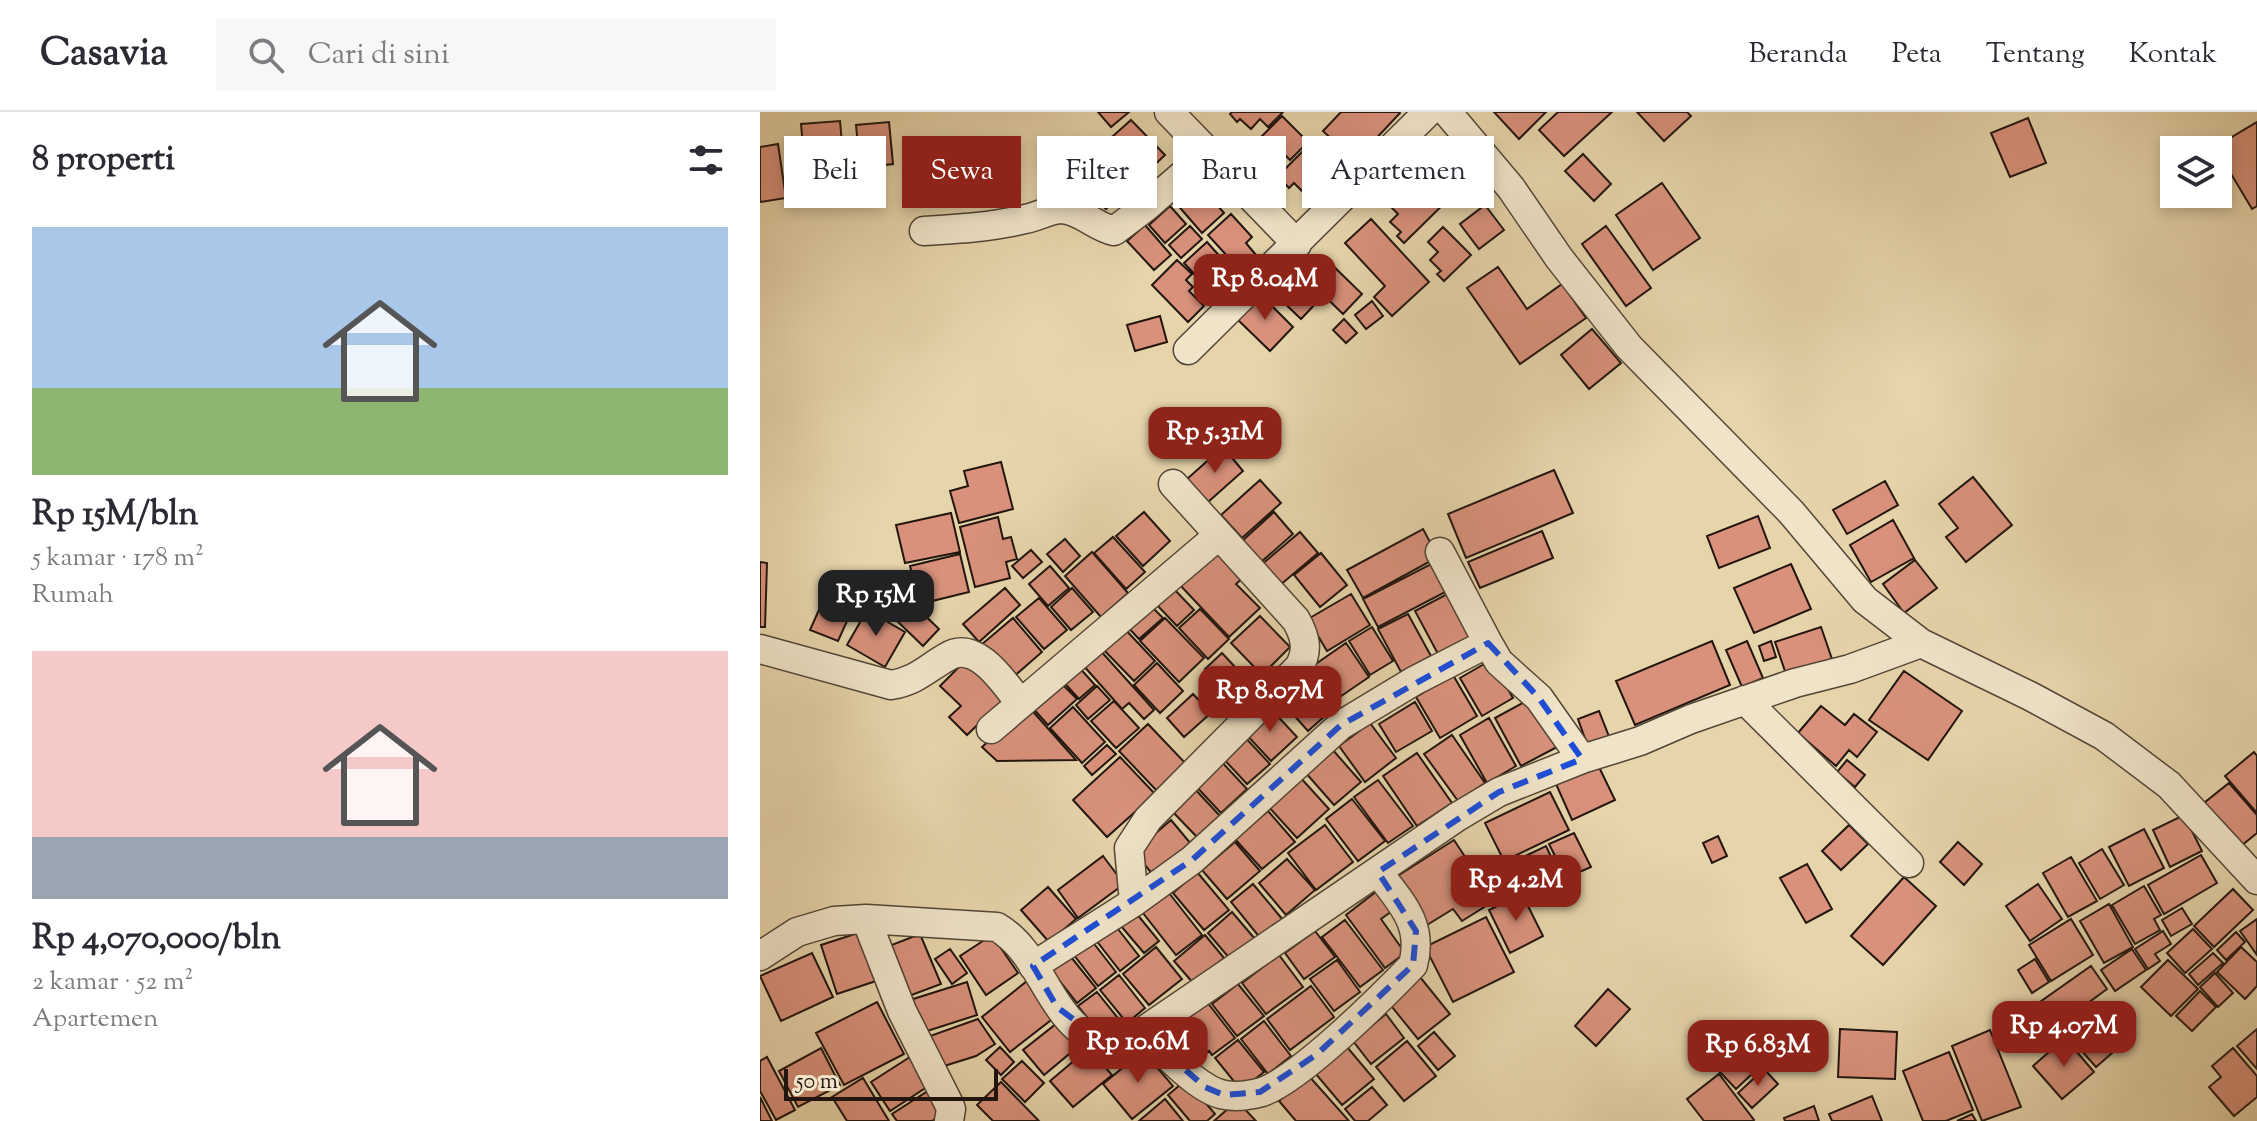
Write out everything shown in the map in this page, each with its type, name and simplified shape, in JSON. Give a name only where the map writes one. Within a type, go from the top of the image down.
[{"type":"street","points":[[1169,112],[1192,136]]},
{"type":"street","points":[[1188,350],[1428,112]]},
{"type":"street","points":[[1447,112],[1511,188],[1559,258],[1629,347],[1791,512],[1865,600],[1921,643],[2104,736],[2169,785],[2252,863]]},
{"type":"street","points":[[924,231],[975,228],[1060,209],[1074,212],[1096,226],[1114,231],[1173,183]]},
{"type":"street","points":[[1262,208],[1297,244]]},
{"type":"street","points":[[1134,902],[1129,848],[1136,835],[1148,819],[1299,667],[1305,656],[1305,642],[1296,620],[1173,484]]},
{"type":"street","points":[[991,729],[1218,536]]},
{"type":"street","points":[[1440,552],[1499,662],[1539,698],[1582,759]]},
{"type":"street","points":[[1033,966],[1134,902],[1192,860],[1341,725],[1414,681],[1488,643]]},
{"type":"street","points":[[760,956],[797,932],[834,921],[866,919],[997,927],[1009,934],[1069,1021],[1095,1042],[1110,1047],[1142,1032],[1499,792],[1582,759],[1640,741],[1691,719],[1795,683],[1850,669],[1921,643]]},
{"type":"street","points":[[760,649],[891,685],[909,682],[951,654],[969,654],[994,670],[1020,703]]},
{"type":"street","points":[[1745,700],[1909,863]]},
{"type":"street","points":[[1142,1032],[1205,1087],[1224,1095],[1260,1092],[1277,1084],[1316,1055],[1413,965],[1417,948],[1416,931],[1407,912],[1378,872]]},
{"type":"street","points":[[866,919],[908,1025],[951,1109],[949,1121]]},
{"type":"highlighted area","points":[[1488,643],[1539,698],[1582,759],[1499,792],[1378,872],[1416,931],[1413,965],[1316,1055],[1260,1092],[1224,1095],[1205,1087],[1142,1032],[1110,1047],[1057,1007],[1033,966],[1192,860],[1341,725]]},
{"type":"building","points":[[1098,112],[1129,112],[1111,127]]},
{"type":"building","points":[[1283,112],[1268,127],[1260,119],[1251,129],[1240,119],[1237,122],[1230,114]]},
{"type":"building","points":[[1341,112],[1400,113],[1378,136],[1328,136],[1323,131]]},
{"type":"building","points":[[1494,112],[1546,112],[1519,139]]},
{"type":"building","points":[[1558,112],[1612,112],[1564,156],[1539,130]]},
{"type":"building","points":[[1637,112],[1687,112],[1691,116],[1664,141]]},
{"type":"building","points":[[1282,116],[1302,136],[1302,148],[1290,160],[1286,156],[1286,136],[1262,136]]},
{"type":"building","points":[[2028,118],[2046,163],[2010,177],[1991,133]]},
{"type":"building","points":[[1131,120],[1147,136],[1113,136]]},
{"type":"building","points":[[840,121],[841,136],[802,136],[801,124]]},
{"type":"building","points":[[889,122],[893,164],[886,165],[886,136],[857,136],[856,125]]},
{"type":"building","points":[[2257,122],[2257,206],[2252,209],[2232,175],[2232,137]]},
{"type":"building","points":[[778,144],[784,198],[760,202],[760,147]]},
{"type":"building","points":[[1157,147],[1165,155],[1157,163]]},
{"type":"building","points":[[1302,152],[1302,191],[1294,183],[1289,188],[1286,185],[1286,168]]},
{"type":"building","points":[[1583,154],[1611,184],[1594,201],[1565,171]]},
{"type":"building","points":[[1662,183],[1700,238],[1653,270],[1616,215]]},
{"type":"building","points":[[1170,206],[1186,224],[1165,243],[1149,225]]},
{"type":"building","points":[[1180,208],[1220,208],[1224,213],[1202,233]]},
{"type":"building","points":[[1392,208],[1440,208],[1404,243],[1397,236],[1401,232],[1390,222],[1398,214]]},
{"type":"building","points":[[1481,208],[1487,208],[1504,230],[1479,249],[1460,224]]},
{"type":"building","points":[[1231,214],[1252,237],[1246,243],[1256,255],[1240,270],[1208,235]]},
{"type":"building","points":[[1371,219],[1429,282],[1392,316],[1374,297],[1385,286],[1345,243]]},
{"type":"building","points":[[1145,225],[1171,255],[1154,270],[1127,241]]},
{"type":"building","points":[[1190,226],[1202,239],[1181,258],[1169,245]]},
{"type":"building","points":[[1606,226],[1651,288],[1626,306],[1582,244]]},
{"type":"building","points":[[1443,227],[1471,255],[1444,281],[1437,274],[1441,271],[1430,260],[1438,252],[1428,242]]},
{"type":"building","points":[[1207,242],[1223,260],[1201,281],[1184,263]]},
{"type":"building","points":[[1325,258],[1362,294],[1343,314],[1306,278]]},
{"type":"building","points":[[1177,260],[1192,274],[1186,280],[1193,287],[1189,291],[1204,306],[1188,322],[1152,285]]},
{"type":"building","points":[[1498,267],[1527,309],[1562,284],[1586,318],[1520,364],[1467,288]]},
{"type":"building","points":[[1295,277],[1319,300],[1301,319],[1277,296]]},
{"type":"building","points":[[1260,294],[1293,327],[1270,351],[1236,318]]},
{"type":"building","points":[[1372,301],[1383,316],[1366,329],[1355,315]]},
{"type":"building","points":[[1160,316],[1167,342],[1135,351],[1127,325]]},
{"type":"building","points":[[1344,319],[1357,333],[1346,343],[1333,330]]},
{"type":"building","points":[[1592,329],[1621,363],[1589,389],[1561,355]]},
{"type":"building","points":[[1223,447],[1243,471],[1208,502],[1187,479]]},
{"type":"building","points":[[1001,462],[1013,509],[959,523],[950,491],[968,486],[964,471]]},
{"type":"building","points":[[1554,470],[1573,513],[1466,558],[1448,514]]},
{"type":"building","points":[[1973,477],[2012,525],[1966,562],[1946,537],[1958,528],[1939,504]]},
{"type":"building","points":[[1260,480],[1281,503],[1242,538],[1221,515]]},
{"type":"building","points":[[1885,481],[1898,505],[1847,534],[1833,510]]},
{"type":"building","points":[[1144,512],[1170,541],[1143,566],[1116,536]]},
{"type":"building","points":[[1274,512],[1293,534],[1260,563],[1241,542]]},
{"type":"building","points":[[951,513],[960,552],[905,563],[896,525]]},
{"type":"building","points":[[1758,516],[1770,548],[1719,568],[1707,536]]},
{"type":"building","points":[[998,517],[1003,539],[1011,537],[1017,559],[1006,562],[1010,578],[975,587],[960,527]]},
{"type":"building","points":[[1893,520],[1914,558],[1871,582],[1850,545]]},
{"type":"building","points":[[1423,529],[1438,557],[1363,598],[1347,570]]},
{"type":"building","points":[[1542,531],[1553,558],[1480,588],[1468,562]]},
{"type":"building","points":[[1300,532],[1318,553],[1279,586],[1261,565]]},
{"type":"building","points":[[1113,537],[1145,572],[1126,589],[1094,553]]},
{"type":"building","points":[[1065,539],[1080,556],[1063,572],[1047,554]]},
{"type":"building","points":[[1219,546],[1246,575],[1236,584],[1260,608],[1229,637],[1179,584]]},
{"type":"building","points":[[1031,550],[1042,562],[1023,578],[1012,566]]},
{"type":"building","points":[[1092,552],[1128,593],[1101,617],[1065,576]]},
{"type":"building","points":[[1321,553],[1347,585],[1320,607],[1294,575]]},
{"type":"building","points":[[960,554],[969,592],[920,604],[910,566]]},
{"type":"building","points":[[1439,560],[1453,588],[1378,627],[1363,599]]},
{"type":"building","points":[[1915,560],[1937,588],[1904,613],[1883,584]]},
{"type":"building","points":[[760,562],[767,563],[765,627],[760,627]]},
{"type":"building","points":[[1791,564],[1811,609],[1754,633],[1734,588]]},
{"type":"building","points":[[1050,566],[1069,588],[1048,606],[1029,584]]},
{"type":"building","points":[[834,576],[862,588],[838,641],[810,630]]},
{"type":"building","points":[[1005,588],[1020,605],[979,642],[963,624]]},
{"type":"building","points":[[1072,588],[1093,612],[1071,630],[1051,607]]},
{"type":"building","points":[[1173,588],[1194,610],[1177,626],[1156,604]]},
{"type":"building","points":[[1453,591],[1476,634],[1438,654],[1415,611]]},
{"type":"building","points":[[1351,594],[1370,625],[1327,651],[1308,619]]},
{"type":"building","points":[[1039,598],[1067,630],[1044,649],[1016,617]]},
{"type":"building","points":[[910,601],[939,629],[923,646],[894,618]]},
{"type":"building","points":[[1147,602],[1163,618],[1139,639],[1124,623]]},
{"type":"building","points":[[1200,609],[1229,639],[1208,659],[1179,628]]},
{"type":"building","points":[[867,610],[905,632],[885,667],[847,645]]},
{"type":"building","points":[[1408,614],[1431,656],[1401,672],[1378,629]]},
{"type":"building","points":[[1260,616],[1290,647],[1262,675],[1231,643]]},
{"type":"building","points":[[1013,618],[1042,652],[1011,679],[981,645]]},
{"type":"building","points":[[1165,618],[1204,658],[1179,682],[1140,641]]},
{"type":"building","points":[[1122,626],[1155,661],[1134,681],[1100,646]]},
{"type":"building","points":[[1372,627],[1393,661],[1370,675],[1349,641]]},
{"type":"building","points":[[1821,627],[1832,659],[1786,674],[1775,642]]},
{"type":"building","points":[[1712,641],[1730,685],[1635,725],[1616,681]]},
{"type":"building","points":[[1747,641],[1763,678],[1742,687],[1726,650]]},
{"type":"building","points":[[1771,641],[1776,657],[1764,661],[1759,646]]},
{"type":"building","points":[[1346,643],[1369,677],[1334,701],[1310,668]]},
{"type":"building","points":[[1099,649],[1154,710],[1144,719],[1129,703],[1122,709],[1082,664]]},
{"type":"building","points":[[1222,653],[1249,682],[1231,698],[1205,669]]},
{"type":"building","points":[[966,660],[1005,698],[967,735],[949,717],[961,706],[940,686]]},
{"type":"building","points":[[1491,660],[1513,698],[1482,716],[1460,678]]},
{"type":"building","points":[[1157,663],[1183,691],[1160,713],[1134,685]]},
{"type":"building","points":[[1076,664],[1095,685],[1079,699],[1060,678]]},
{"type":"building","points":[[1904,671],[1962,711],[1928,760],[1869,720]]},
{"type":"building","points":[[1303,672],[1335,707],[1308,731],[1276,695]]},
{"type":"building","points":[[1453,675],[1477,716],[1440,738],[1416,697]]},
{"type":"building","points":[[1058,680],[1077,699],[1048,725],[1030,705]]},
{"type":"building","points":[[1097,686],[1110,700],[1088,719],[1076,705]]},
{"type":"building","points":[[1193,694],[1211,713],[1184,737],[1167,718]]},
{"type":"building","points":[[1530,699],[1557,747],[1521,766],[1495,718]]},
{"type":"building","points":[[1114,701],[1139,728],[1116,748],[1091,721]]},
{"type":"building","points":[[1415,702],[1432,731],[1396,752],[1379,724]]},
{"type":"building","points":[[1028,706],[1076,760],[997,761],[982,747]]},
{"type":"building","points":[[1821,706],[1845,725],[1854,714],[1877,732],[1857,757],[1849,750],[1836,766],[1798,733]]},
{"type":"building","points":[[1073,707],[1105,742],[1082,763],[1050,728]]},
{"type":"building","points":[[1270,708],[1297,737],[1271,761],[1244,732]]},
{"type":"building","points":[[1599,711],[1610,739],[1588,747],[1578,719]]},
{"type":"building","points":[[1489,718],[1516,766],[1487,783],[1460,735]]},
{"type":"building","points":[[1370,723],[1396,758],[1365,782],[1339,746]]},
{"type":"building","points":[[1148,724],[1187,765],[1158,792],[1119,751]]},
{"type":"building","points":[[1241,733],[1270,764],[1247,784],[1219,754]]},
{"type":"building","points":[[1452,735],[1485,783],[1458,801],[1424,754]]},
{"type":"building","points":[[1107,745],[1116,754],[1092,775],[1084,766]]},
{"type":"building","points":[[1332,749],[1361,782],[1334,805],[1305,772]]},
{"type":"building","points":[[2254,752],[2257,756],[2257,813],[2225,776]]},
{"type":"building","points":[[1417,753],[1452,803],[1417,826],[1383,776]]},
{"type":"building","points":[[1120,757],[1155,794],[1107,837],[1073,800]]},
{"type":"building","points":[[1219,759],[1247,789],[1221,813],[1193,783]]},
{"type":"building","points":[[1847,760],[1865,775],[1855,787],[1837,772]]},
{"type":"building","points":[[1598,765],[1615,800],[1572,820],[1556,784]]},
{"type":"building","points":[[1299,776],[1329,809],[1297,838],[1267,805]]},
{"type":"building","points":[[1378,780],[1413,826],[1388,843],[1354,797]]},
{"type":"building","points":[[2229,783],[2257,815],[2257,833],[2241,846],[2204,803]]},
{"type":"building","points":[[1193,787],[1220,816],[1197,837],[1170,809]]},
{"type":"building","points":[[1550,792],[1569,830],[1504,861],[1485,823]]},
{"type":"building","points":[[1352,799],[1385,841],[1358,861],[1326,819]]},
{"type":"building","points":[[1268,811],[1295,842],[1262,869],[1235,839]]},
{"type":"building","points":[[2184,815],[2202,851],[2170,867],[2153,830]]},
{"type":"building","points":[[1171,820],[1191,844],[1154,876],[1134,852]]},
{"type":"building","points":[[1325,825],[1353,862],[1316,890],[1288,853]]},
{"type":"building","points":[[1849,825],[1868,844],[1841,870],[1822,851]]},
{"type":"building","points":[[2144,829],[2164,868],[2129,886],[2109,847]]},
{"type":"building","points":[[1574,833],[1591,867],[1566,878],[1549,844]]},
{"type":"building","points":[[1718,836],[1727,856],[1712,863],[1703,843]]},
{"type":"building","points":[[1454,840],[1494,901],[1462,921],[1453,909],[1427,925],[1396,877]]},
{"type":"building","points":[[1235,842],[1260,871],[1227,899],[1202,870]]},
{"type":"building","points":[[1958,842],[1982,864],[1964,885],[1940,862]]},
{"type":"building","points":[[1546,846],[1559,874],[1520,893],[1507,865]]},
{"type":"building","points":[[2102,849],[2124,885],[2100,899],[2079,863]]},
{"type":"building","points":[[2201,855],[2217,883],[2164,914],[2148,885]]},
{"type":"building","points":[[1103,856],[1124,884],[1078,918],[1058,890]]},
{"type":"building","points":[[2071,857],[2097,901],[2068,917],[2043,873]]},
{"type":"building","points":[[1287,859],[1315,890],[1286,915],[1259,883]]},
{"type":"building","points":[[1807,864],[1832,909],[1806,923],[1780,878]]},
{"type":"building","points":[[1197,872],[1229,910],[1204,930],[1173,893]]},
{"type":"building","points":[[1904,877],[1936,906],[1883,965],[1851,936]]},
{"type":"building","points":[[1253,884],[1283,920],[1261,939],[1231,902]]},
{"type":"building","points":[[2038,884],[2062,919],[2030,941],[2006,906]]},
{"type":"building","points":[[2144,886],[2161,915],[2154,919],[2160,930],[2135,944],[2112,905]]},
{"type":"building","points":[[1048,887],[1076,919],[1049,942],[1021,910]]},
{"type":"building","points":[[2233,889],[2253,910],[2214,947],[2194,926]]},
{"type":"building","points":[[1377,891],[1392,911],[1381,919],[1405,953],[1385,968],[1346,915]]},
{"type":"building","points":[[1169,893],[1202,935],[1176,955],[1143,913]]},
{"type":"building","points":[[1522,894],[1543,936],[1510,953],[1489,910]]},
{"type":"building","points":[[2109,904],[2133,947],[2104,963],[2080,921]]},
{"type":"building","points":[[2182,908],[2192,924],[2171,936],[2162,920]]},
{"type":"building","points":[[1232,912],[1255,939],[1231,960],[1208,933]]},
{"type":"building","points":[[1136,913],[1159,941],[1144,953],[1121,926]]},
{"type":"building","points":[[1486,917],[1514,972],[1453,1002],[1425,947]]},
{"type":"building","points":[[2071,919],[2093,955],[2051,981],[2029,945]]},
{"type":"building","points":[[2257,919],[2257,955],[2240,931]]},
{"type":"building","points":[[1111,920],[1139,956],[1120,971],[1092,935]]},
{"type":"building","points":[[1345,920],[1383,970],[1360,987],[1322,937]]},
{"type":"building","points":[[2193,929],[2212,949],[2185,973],[2167,953]]},
{"type":"building","points":[[1315,931],[1335,957],[1304,979],[1285,953]]},
{"type":"building","points":[[2163,931],[2171,944],[2155,954],[2160,961],[2148,969],[2135,949]]},
{"type":"building","points":[[861,932],[876,981],[837,994],[821,945]]},
{"type":"building","points":[[2236,932],[2245,942],[2226,960],[2217,950]]},
{"type":"building","points":[[920,934],[941,984],[909,996],[889,946]]},
{"type":"building","points":[[992,935],[1018,973],[986,995],[960,956]]},
{"type":"building","points":[[1205,935],[1224,958],[1194,984],[1174,961]]},
{"type":"building","points":[[1088,936],[1116,972],[1098,986],[1070,950]]},
{"type":"building","points":[[1156,947],[1182,979],[1149,1005],[1123,974]]},
{"type":"building","points":[[2241,947],[2257,962],[2257,986],[2245,999],[2217,972]]},
{"type":"building","points":[[950,949],[967,973],[952,984],[935,959]]},
{"type":"building","points":[[2132,949],[2146,970],[2115,991],[2101,970]]},
{"type":"building","points":[[1067,952],[1096,988],[1077,1003],[1048,966]]},
{"type":"building","points":[[812,953],[833,997],[781,1021],[760,976]]},
{"type":"building","points":[[2213,953],[2223,963],[2198,985],[2189,974]]},
{"type":"building","points":[[1279,955],[1303,987],[1266,1014],[1242,983]]},
{"type":"building","points":[[2035,959],[2049,982],[2032,993],[2018,970]]},
{"type":"building","points":[[1337,960],[1360,992],[1334,1011],[1310,979]]},
{"type":"building","points":[[2168,960],[2198,989],[2171,1016],[2141,987]]},
{"type":"building","points":[[2091,966],[2107,989],[2054,1028],[2037,1004]]},
{"type":"building","points":[[2215,973],[2233,993],[2218,1007],[2200,987]]},
{"type":"building","points":[[1119,975],[1145,1008],[1127,1023],[1100,990]]},
{"type":"building","points":[[1420,977],[1450,1014],[1418,1039],[1388,1002]]},
{"type":"building","points":[[1027,981],[1055,1017],[1010,1052],[982,1017]]},
{"type":"building","points":[[967,982],[977,1015],[921,1033],[910,1000]]},
{"type":"building","points":[[1238,984],[1264,1016],[1237,1036],[1212,1004]]},
{"type":"building","points":[[1311,986],[1334,1017],[1290,1050],[1267,1019]]},
{"type":"building","points":[[1608,989],[1630,1009],[1596,1046],[1575,1026]]},
{"type":"building","points":[[2200,991],[2216,1007],[2192,1031],[2176,1016]]},
{"type":"building","points":[[1097,992],[1125,1027],[1106,1041],[1078,1006]]},
{"type":"building","points":[[877,1002],[904,1054],[844,1085],[816,1033]]},
{"type":"building","points":[[1207,1002],[1235,1038],[1212,1055],[1209,1051],[1194,1062],[1170,1031]]},
{"type":"building","points":[[2097,1004],[2127,1040],[2096,1067],[2065,1032]]},
{"type":"building","points":[[2034,1007],[2052,1035],[2027,1050],[2010,1023]]},
{"type":"building","points":[[1386,1014],[1404,1038],[1371,1064],[1353,1041]]},
{"type":"building","points":[[978,1019],[995,1044],[976,1056],[941,1067],[930,1036]]},
{"type":"building","points":[[1061,1020],[1081,1044],[1044,1075],[1023,1050]]},
{"type":"building","points":[[1264,1021],[1291,1056],[1268,1074],[1241,1039]]},
{"type":"building","points":[[1840,1029],[1897,1032],[1895,1079],[1838,1077]]},
{"type":"building","points":[[2257,1029],[2257,1069],[2237,1046]]},
{"type":"building","points":[[1990,1030],[2021,1107],[1982,1121],[1952,1046]]},
{"type":"building","points":[[1434,1032],[1455,1056],[1438,1070],[1418,1046]]},
{"type":"building","points":[[2065,1038],[2094,1072],[2062,1099],[2033,1066]]},
{"type":"building","points":[[1238,1040],[1264,1072],[1241,1090],[1215,1058]]},
{"type":"building","points":[[1407,1041],[1436,1076],[1404,1101],[1376,1067]]},
{"type":"building","points":[[1000,1047],[1014,1062],[1001,1075],[986,1060]]},
{"type":"building","points":[[1347,1047],[1374,1079],[1342,1105],[1315,1073]]},
{"type":"building","points":[[821,1048],[840,1085],[798,1107],[779,1071]]},
{"type":"building","points":[[1089,1048],[1112,1075],[1073,1107],[1050,1081]]},
{"type":"building","points":[[2233,1048],[2257,1076],[2257,1097],[2234,1116],[2209,1087],[2221,1077],[2212,1066]]},
{"type":"building","points":[[1143,1051],[1173,1086],[1132,1119],[1103,1084]]},
{"type":"building","points":[[1949,1052],[1973,1110],[1946,1121],[1923,1121],[1903,1071]]},
{"type":"building","points":[[913,1055],[933,1083],[890,1111],[871,1082]]},
{"type":"building","points":[[1736,1055],[1753,1073],[1736,1089],[1719,1071]]},
{"type":"building","points":[[767,1057],[795,1110],[776,1120],[760,1091],[760,1061]]},
{"type":"building","points":[[1022,1061],[1044,1083],[1025,1102],[1002,1079]]},
{"type":"building","points":[[1764,1069],[1778,1084],[1752,1108],[1738,1093]]},
{"type":"building","points":[[1719,1074],[1753,1121],[1704,1121],[1687,1099]]},
{"type":"building","points":[[1308,1075],[1349,1121],[1296,1121],[1279,1101]]},
{"type":"building","points":[[863,1078],[889,1121],[847,1121],[832,1097]]},
{"type":"building","points":[[1186,1080],[1215,1114],[1207,1121],[1190,1121],[1168,1095]]},
{"type":"building","points":[[1001,1082],[1039,1121],[993,1121],[977,1105]]},
{"type":"building","points":[[1372,1087],[1387,1105],[1368,1121],[1355,1121],[1345,1109]]},
{"type":"building","points":[[928,1091],[943,1114],[932,1121],[897,1121],[892,1114]]},
{"type":"building","points":[[1872,1096],[1882,1121],[1832,1121],[1829,1114]]},
{"type":"building","points":[[760,1097],[772,1121],[760,1121]]},
{"type":"building","points":[[1165,1099],[1183,1121],[1139,1121]]},
{"type":"building","points":[[1237,1101],[1256,1121],[1214,1121]]},
{"type":"building","points":[[1814,1106],[1819,1121],[1785,1121],[1784,1118]]},
{"type":"building","points":[[1972,1114],[1976,1121],[1957,1121]]}]
